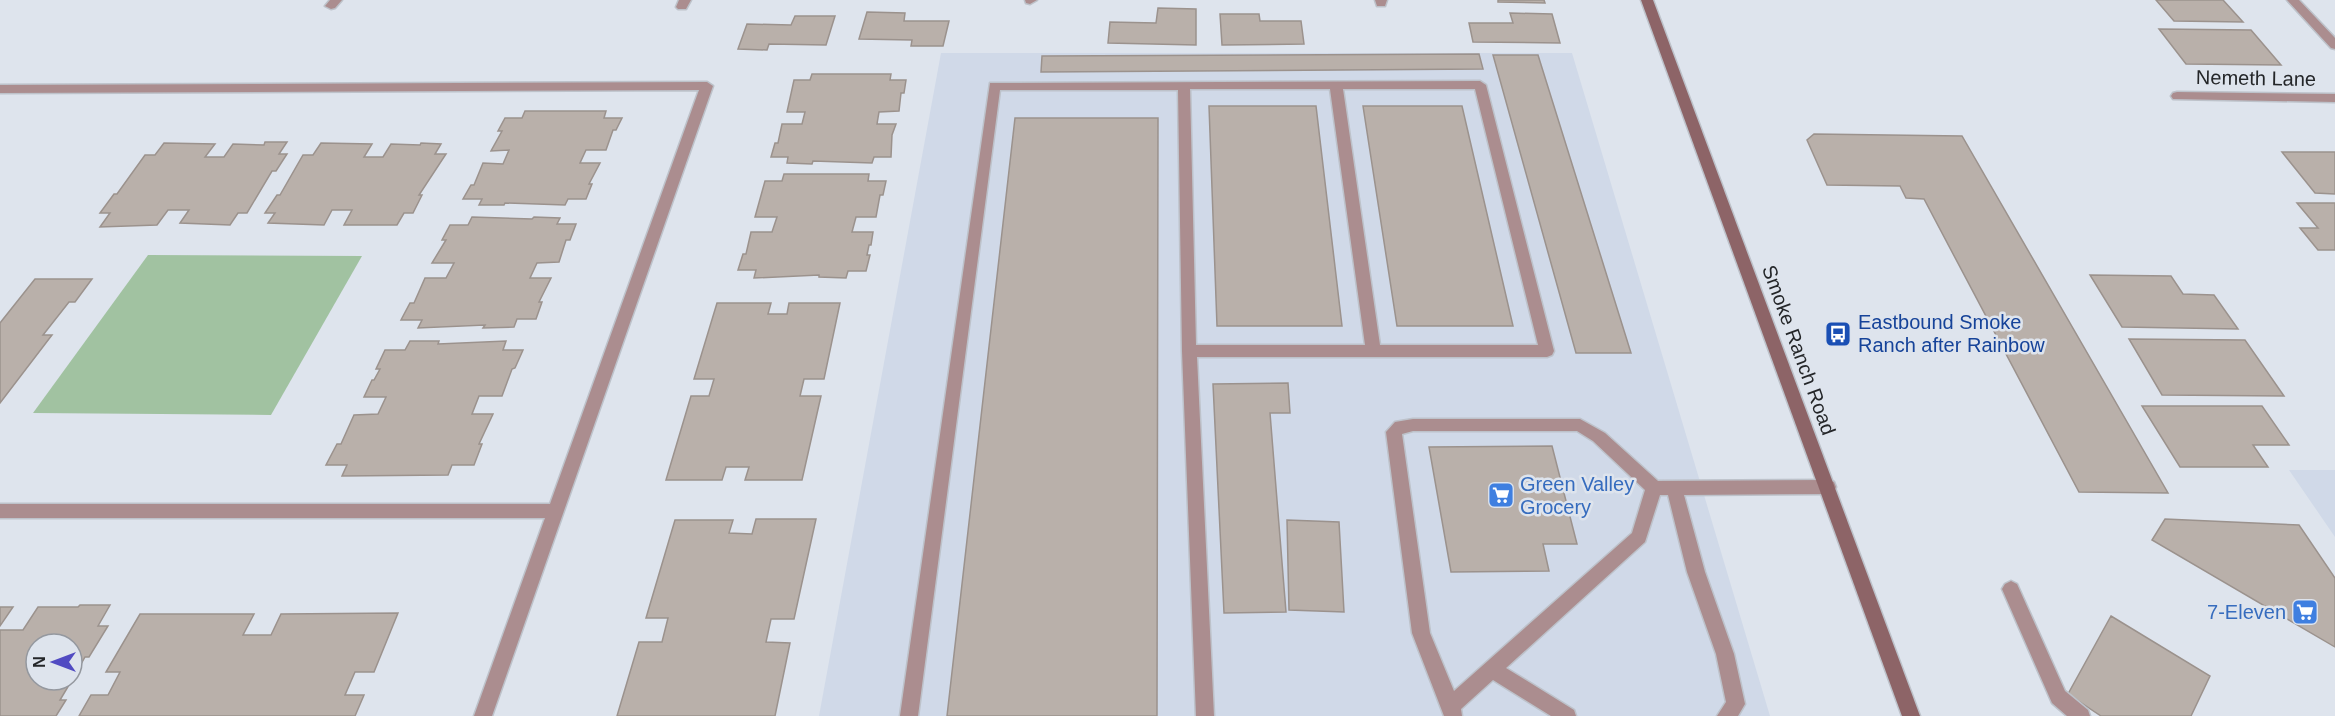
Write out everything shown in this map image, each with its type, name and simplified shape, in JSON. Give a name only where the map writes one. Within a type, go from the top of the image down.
[{"type":"main road","name":"Smoke Ranch Road","points":[[1647,0],[1911,716]]},
{"type":"street","points":[[2293,0],[2335,45]]},
{"type":"street","points":[[909,716],[994,86],[1480,85],[1547,351],[1189,351]]},
{"type":"street","points":[[0,89],[707,86],[483,716]]},
{"type":"street","points":[[1184,86],[1189,351],[1205,716]]},
{"type":"street","points":[[1336,86],[1373,351]]},
{"type":"street","name":"Nemeth Lane","points":[[2177,96],[2335,98]]},
{"type":"street","points":[[1654,488],[1639,537],[1492,669],[1452,711],[1421,633],[1394,432],[1401,426],[1580,425],[1599,437],[1654,488],[1828,488]]},
{"type":"street","points":[[1674,488],[1696,572],[1725,654],[1736,704],[1726,716]]},
{"type":"street","points":[[0,511],[555,511]]},
{"type":"street","points":[[2011,589],[2058,697],[2081,716]]},
{"type":"street","points":[[1492,669],[1567,716]]},
{"type":"shaded area","points":[[941,53],[1572,53],[1770,716],[819,716]]},
{"type":"shaded area","points":[[2289,470],[2335,470],[2335,537]]},
{"type":"green space","points":[[148,255],[362,256],[271,415],[33,413]]},
{"type":"building","points":[[1498,0],[1544,0],[1545,3],[1498,2]]},
{"type":"building","points":[[2156,0],[2223,0],[2243,22],[2174,21]]},
{"type":"building","points":[[1158,8],[1196,9],[1196,45],[1108,43],[1110,22],[1156,23]]},
{"type":"building","points":[[867,12],[905,13],[904,21],[949,21],[943,46],[911,46],[912,40],[859,39]]},
{"type":"building","points":[[1510,13],[1552,14],[1560,43],[1473,42],[1469,23],[1513,23]]},
{"type":"building","points":[[1220,14],[1259,14],[1260,21],[1301,21],[1304,44],[1222,45]]},
{"type":"building","points":[[795,16],[835,16],[826,45],[769,44],[767,50],[738,49],[747,24],[791,25]]},
{"type":"building","points":[[2159,29],[2251,30],[2281,65],[2186,64]]},
{"type":"building","points":[[1479,54],[1483,69],[1041,72],[1042,56]]},
{"type":"building","points":[[1493,55],[1538,55],[1631,353],[1576,353]]},
{"type":"building","points":[[812,74],[891,74],[890,80],[906,80],[904,93],[901,93],[899,111],[879,112],[877,124],[896,124],[892,135],[891,157],[874,157],[872,163],[813,161],[812,164],[787,163],[788,157],[771,157],[775,143],[778,143],[782,124],[802,124],[805,112],[787,112],[794,80],[810,80]]},
{"type":"building","points":[[1209,106],[1316,106],[1342,326],[1217,326]]},
{"type":"building","points":[[1363,106],[1462,106],[1513,326],[1397,326]]},
{"type":"building","points":[[525,111],[606,111],[604,118],[622,118],[616,130],[613,130],[606,150],[586,150],[580,163],[600,163],[589,184],[592,184],[586,199],[568,199],[565,205],[505,203],[504,205],[479,205],[482,199],[463,199],[471,185],[474,185],[483,163],[503,164],[509,150],[491,151],[502,131],[498,131],[505,118],[522,118]]},
{"type":"building","points":[[1015,118],[1158,118],[1157,716],[947,716]]},
{"type":"building","points":[[1814,134],[1962,136],[2168,493],[2079,492],[1924,199],[1906,198],[1900,186],[1827,185],[1807,140]]},
{"type":"building","points":[[265,142],[287,142],[279,154],[287,154],[276,171],[272,171],[247,213],[238,213],[230,225],[180,223],[189,210],[168,210],[157,225],[100,227],[110,213],[100,213],[114,194],[117,194],[145,155],[155,155],[164,143],[215,144],[205,157],[224,157],[233,144],[264,145]]},
{"type":"building","points":[[321,143],[372,144],[364,157],[383,157],[391,144],[441,144],[435,154],[446,154],[419,195],[422,195],[413,213],[404,213],[397,225],[344,225],[352,210],[332,210],[324,225],[268,223],[275,213],[265,213],[277,195],[280,195],[303,155],[313,155]]},
{"type":"building","points":[[2282,152],[2335,152],[2335,194],[2315,193]]},
{"type":"building","points":[[784,174],[869,174],[868,181],[886,181],[883,195],[880,195],[876,217],[856,217],[852,232],[873,232],[867,255],[870,255],[866,271],[848,271],[846,278],[819,277],[819,275],[754,278],[756,270],[738,270],[743,254],[746,254],[751,232],[772,232],[777,217],[755,217],[765,181],[782,181]]},
{"type":"building","points":[[2297,203],[2335,203],[2335,250],[2318,250],[2300,228],[2318,228]]},
{"type":"building","points":[[472,217],[560,218],[557,224],[576,224],[570,240],[566,240],[559,262],[537,263],[530,278],[551,278],[539,302],[542,302],[536,319],[517,319],[514,327],[483,328],[485,325],[418,328],[422,320],[401,320],[410,303],[414,303],[425,278],[446,278],[454,263],[432,263],[446,240],[442,240],[450,225],[468,225]]},
{"type":"building","points":[[2090,275],[2171,276],[2183,294],[2214,295],[2238,329],[2122,327]]},
{"type":"building","points":[[35,279],[92,279],[75,302],[69,302],[43,335],[52,335],[0,403],[0,323]]},
{"type":"building","points":[[717,303],[771,303],[768,314],[787,314],[789,303],[840,303],[824,379],[804,379],[800,396],[821,396],[802,480],[745,480],[749,467],[726,467],[722,480],[666,480],[691,396],[709,396],[714,379],[694,379]]},
{"type":"building","points":[[2129,339],[2245,340],[2284,396],[2162,395]]},
{"type":"building","points":[[410,341],[439,341],[438,344],[506,341],[503,350],[523,350],[515,368],[512,369],[502,396],[479,396],[472,414],[493,414],[479,444],[482,444],[474,465],[452,465],[448,475],[342,476],[347,465],[326,465],[337,444],[341,444],[354,415],[378,414],[386,397],[364,397],[380,369],[376,369],[385,350],[405,350]]},
{"type":"building","points":[[1288,383],[1290,413],[1270,413],[1286,612],[1224,613],[1213,384]]},
{"type":"building","points":[[2142,406],[2262,406],[2289,445],[2253,445],[2268,467],[2180,467]]},
{"type":"building","name":"Green Valley Grocery","points":[[1552,446],[1577,544],[1543,544],[1549,571],[1451,572],[1429,447]]},
{"type":"building","points":[[756,519],[816,519],[794,619],[771,619],[766,642],[790,643],[775,716],[617,716],[639,642],[662,642],[668,618],[646,618],[675,520],[733,520],[729,533],[752,534]]},
{"type":"building","name":"7-Eleven","points":[[2165,519],[2299,525],[2335,578],[2335,647],[2152,540]]},
{"type":"building","points":[[1287,520],[1339,522],[1344,612],[1289,610]]},
{"type":"building","points":[[110,605],[98,626],[108,626],[89,657],[84,659],[84,632],[24,632],[24,692],[65,692],[60,700],[66,700],[56,716],[0,716],[0,630],[23,630],[38,607]]},
{"type":"building","points":[[0,607],[13,607],[0,626]]},
{"type":"building","points":[[398,613],[374,672],[355,672],[345,695],[364,695],[355,716],[79,716],[91,695],[108,695],[120,672],[106,672],[140,614],[254,614],[243,635],[271,635],[281,614]]},
{"type":"building","points":[[2111,616],[2210,676],[2191,716],[2101,716],[2068,694]]},
{"type":"place","name":"Eastbound Smoke Ranch after Rainbow","points":[[1838,334]]},
{"type":"place","name":"Green Valley Grocery","points":[[1501,495]]},
{"type":"place","name":"7-Eleven","points":[[2305,612]]}]
